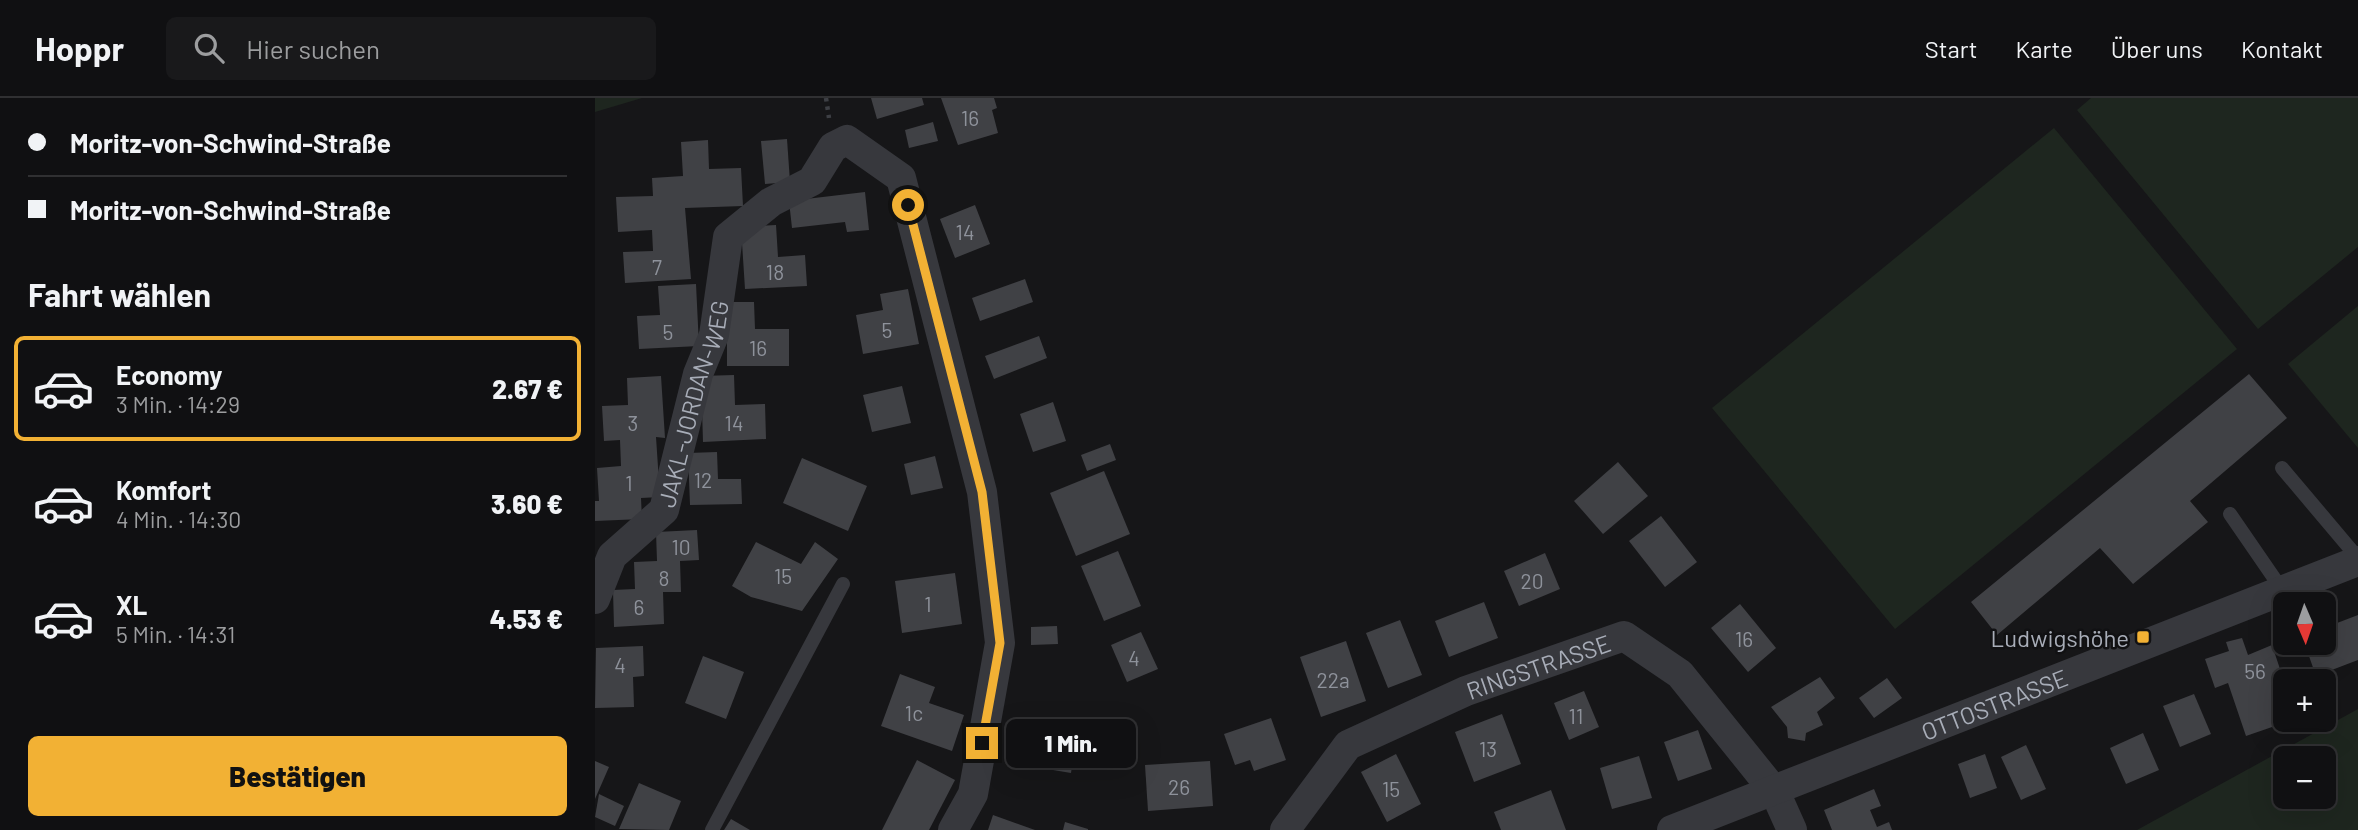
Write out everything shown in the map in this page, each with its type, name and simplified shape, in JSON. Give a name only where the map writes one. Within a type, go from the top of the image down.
[{"type":"street","name":"JAKL-JORDAN-WEG","points":[[595,599],[612,556],[664,510],[698,374],[714,335],[728,237],[771,202],[812,181],[833,147],[847,140],[901,178],[982,492],[1000,643],[973,793],[953,830]]},
{"type":"street","name":"OTTOSTRASSE","points":[[1672,830],[1775,792],[2358,560]]},
{"type":"street","name":"RINGSTRASSE","points":[[1285,830],[1348,745],[1466,691],[1624,636],[1680,674],[1775,792],[1792,830]]},
{"type":"lane","points":[[2282,468],[2358,560]]},
{"type":"lane","points":[[2230,514],[2283,591]]},
{"type":"lane","points":[[712,830],[843,584]]},
{"type":"shaded area","points":[[595,98],[642,98],[595,112]]},
{"type":"shaded area","points":[[2091,98],[2358,98],[2358,247],[2258,329],[2077,110]]},
{"type":"shaded area","points":[[2054,128],[2237,349],[1895,629],[1712,408]]},
{"type":"shaded area","points":[[2358,306],[2358,448],[2288,364]]},
{"type":"shaded area","points":[[2358,709],[2358,830],[2137,830],[2273,756],[2273,809],[2336,809],[2336,746],[2290,746],[2316,732],[2336,732],[2336,721]]},
{"type":"building","points":[[871,98],[922,98],[924,105],[877,119]]},
{"type":"building","points":[[941,98],[994,98],[997,108],[992,110],[998,133],[958,145]]},
{"type":"building","points":[[933,122],[938,141],[909,148],[905,130]]},
{"type":"building","points":[[787,139],[790,182],[765,184],[761,141]]},
{"type":"building","points":[[708,140],[709,169],[741,168],[743,206],[685,208],[691,279],[625,283],[623,252],[653,251],[652,230],[618,232],[616,197],[653,196],[652,178],[683,176],[681,142]]},
{"type":"building","points":[[865,192],[869,230],[847,232],[845,222],[792,228],[789,201]]},
{"type":"building","points":[[975,205],[990,244],[955,258],[940,219]]},
{"type":"building","points":[[776,225],[778,257],[805,255],[807,286],[745,289],[741,227]]},
{"type":"building","points":[[1025,279],[1033,302],[980,321],[972,298]]},
{"type":"building","points":[[696,284],[699,346],[639,349],[637,316],[660,315],[658,286]]},
{"type":"building","points":[[908,289],[919,344],[863,354],[856,315],[883,310],[880,294]]},
{"type":"building","points":[[727,302],[754,302],[755,329],[789,329],[789,366],[727,366]]},
{"type":"building","points":[[1039,336],[1047,358],[994,379],[985,356]]},
{"type":"building","points":[[2249,374],[2287,418],[2190,501],[2208,522],[2133,584],[2100,548],[1997,635],[1971,602]]},
{"type":"building","points":[[734,375],[735,405],[765,404],[766,439],[703,442],[701,376]]},
{"type":"building","points":[[661,376],[665,438],[656,437],[660,497],[641,498],[642,519],[595,521],[595,501],[599,501],[597,468],[621,466],[620,440],[604,441],[602,406],[628,405],[627,378]]},
{"type":"building","points":[[902,386],[911,423],[872,432],[863,395]]},
{"type":"building","points":[[1053,402],[1066,441],[1033,452],[1020,414]]},
{"type":"building","points":[[1110,444],[1116,460],[1087,471],[1081,455]]},
{"type":"building","points":[[717,452],[718,479],[741,479],[742,504],[690,505],[688,453]]},
{"type":"building","points":[[935,456],[943,488],[911,495],[904,464]]},
{"type":"building","points":[[802,458],[867,486],[848,531],[783,503]]},
{"type":"building","points":[[1618,462],[1648,496],[1603,534],[1574,501]]},
{"type":"building","points":[[1104,471],[1130,534],[1076,556],[1050,493]]},
{"type":"building","points":[[1661,516],[1697,562],[1665,587],[1629,541]]},
{"type":"building","points":[[697,530],[699,560],[680,561],[681,592],[663,592],[664,624],[614,627],[613,590],[635,589],[634,562],[657,561],[656,532]]},
{"type":"building","points":[[756,542],[801,564],[815,542],[838,559],[802,611],[751,597],[732,586]]},
{"type":"building","points":[[1118,551],[1141,606],[1104,621],[1081,566]]},
{"type":"building","points":[[1545,553],[1560,589],[1519,606],[1504,571]]},
{"type":"building","points":[[955,573],[962,624],[902,633],[895,581]]},
{"type":"building","points":[[1484,602],[1498,638],[1449,657],[1435,621]]},
{"type":"building","points":[[1740,604],[1776,648],[1748,672],[1711,628]]},
{"type":"building","points":[[2358,615],[2358,660],[2334,669],[2314,669],[2309,655],[2336,655],[2336,623]]},
{"type":"building","points":[[1400,620],[1422,675],[1388,688],[1366,633]]},
{"type":"building","points":[[1057,626],[1058,644],[1031,645],[1031,627]]},
{"type":"building","points":[[1141,632],[1158,669],[1127,682],[1111,645]]},
{"type":"building","points":[[2242,638],[2248,655],[2272,645],[2273,655],[2280,669],[2273,669],[2273,727],[2246,736],[2228,683],[2215,688],[2205,659],[2229,651],[2226,642]]},
{"type":"building","points":[[1346,641],[1366,701],[1321,717],[1300,657]]},
{"type":"building","points":[[643,646],[644,676],[633,677],[634,707],[595,708],[596,648]]},
{"type":"building","points":[[703,656],[744,672],[726,719],[685,703]]},
{"type":"building","points":[[900,674],[935,687],[929,703],[964,715],[952,751],[881,726]]},
{"type":"building","points":[[1820,677],[1835,698],[1817,712],[1823,725],[1806,733],[1805,741],[1788,738],[1787,727],[1771,707]]},
{"type":"building","points":[[1887,678],[1902,698],[1874,718],[1859,698]]},
{"type":"building","points":[[1584,691],[1599,727],[1569,740],[1554,703]]},
{"type":"building","points":[[2194,694],[2211,734],[2180,747],[2163,706]]},
{"type":"building","points":[[1502,714],[1521,764],[1474,782],[1455,732]]},
{"type":"building","points":[[1030,717],[1078,725],[1071,773],[1023,765]]},
{"type":"building","points":[[1271,718],[1286,760],[1254,771],[1250,760],[1235,765],[1224,734]]},
{"type":"building","points":[[1698,730],[1712,769],[1678,781],[1664,742]]},
{"type":"building","points":[[2143,733],[2159,770],[2126,784],[2110,748]]},
{"type":"building","points":[[2026,745],[2046,789],[2021,800],[2001,757]]},
{"type":"building","points":[[1396,754],[1421,804],[1387,822],[1361,772]]},
{"type":"building","points":[[1985,754],[1997,788],[1970,798],[1958,764]]},
{"type":"building","points":[[1639,756],[1652,798],[1612,809],[1600,768]]},
{"type":"building","points":[[917,760],[955,780],[929,830],[882,830]]},
{"type":"building","points":[[595,761],[609,767],[595,799]]},
{"type":"building","points":[[1210,761],[1213,806],[1148,811],[1145,765]]},
{"type":"building","points":[[639,783],[681,801],[669,830],[619,829]]},
{"type":"building","points":[[1874,789],[1881,806],[1870,810],[1877,827],[1889,822],[1892,830],[1832,830],[1824,810]]},
{"type":"building","points":[[1551,790],[1566,830],[1501,830],[1494,812]]},
{"type":"building","points":[[599,794],[624,806],[615,826],[595,817]]},
{"type":"building","points":[[993,815],[1035,830],[988,830]]},
{"type":"building","points":[[731,819],[750,830],[724,830]]},
{"type":"building","points":[[1065,822],[1088,829],[1088,830],[1063,830]]},
{"type":"place","name":"Ludwigshöhe","points":[[2143,637]]},
{"type":"route","points":[[908,205],[982,492],[1000,643],[982,743]]}]
